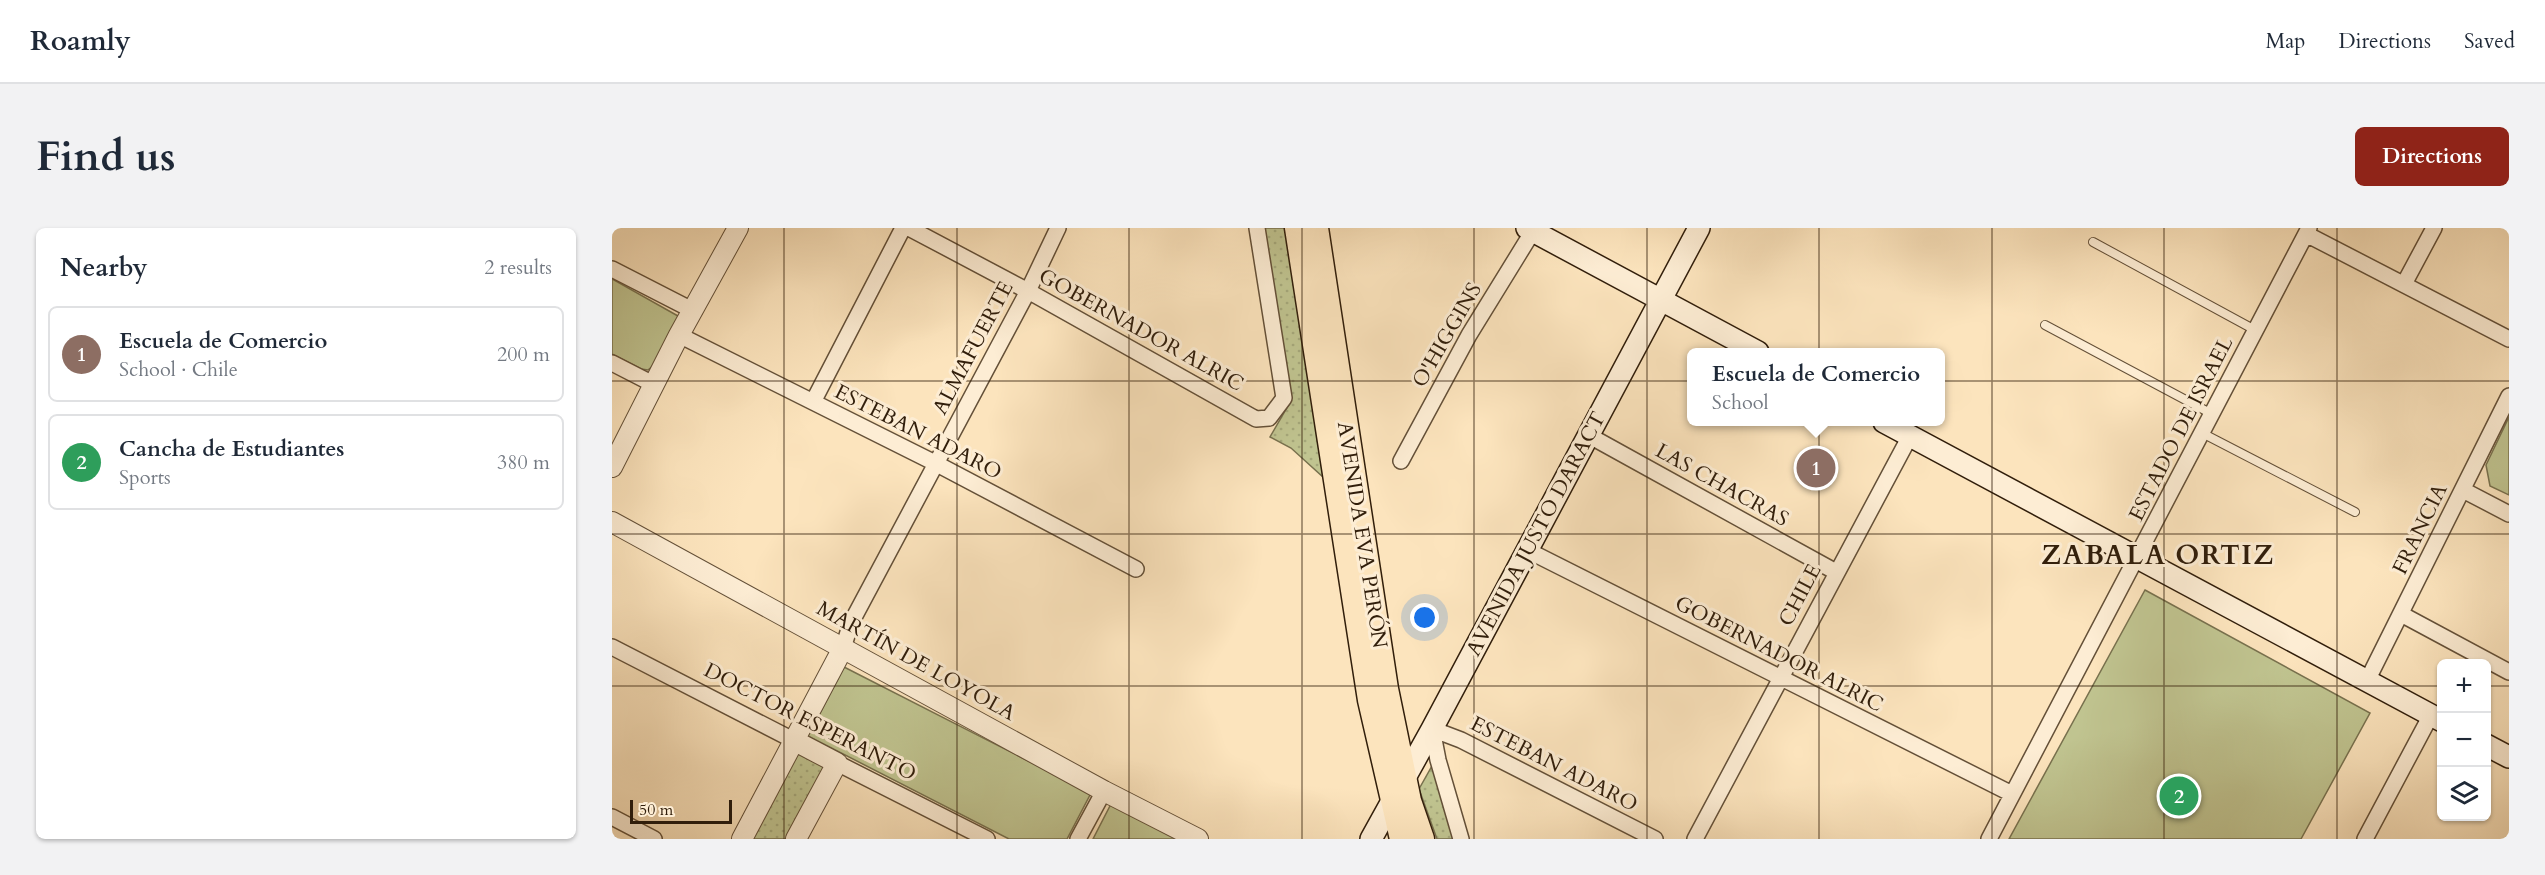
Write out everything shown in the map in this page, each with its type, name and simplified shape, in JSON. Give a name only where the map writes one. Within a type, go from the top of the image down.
[{"type":"main road","name":"AVENIDA EVA PERÓN","points":[[1297,228],[1370,700],[1402,839]]},
{"type":"main road","name":"AVENIDA EVA PERÓN","points":[[1316,228],[1384,678],[1404,777],[1422,839]]},
{"type":"main road","name":"AVENIDA JUSTO DARACT","points":[[1371,839],[1700,228]]},
{"type":"main road","points":[[1530,230],[1751,348]]},
{"type":"main road","points":[[1891,426],[2436,718]]},
{"type":"main road","points":[[2491,747],[2509,757]]},
{"type":"street","points":[[612,467],[653,384],[738,228]]},
{"type":"street","points":[[813,402],[903,228]]},
{"type":"street","name":"GOBERNADOR ALRIC","points":[[909,228],[1028,291],[1256,419],[1269,418],[1284,398],[1257,228]]},
{"type":"street","name":"ALMAFUERTE","points":[[843,648],[851,623],[1028,291],[1058,228]]},
{"type":"street","points":[[2403,284],[2434,228]]},
{"type":"street","name":"O'HIGGINS","points":[[1401,461],[1469,335],[1530,230]]},
{"type":"street","points":[[2307,231],[2509,339]]},
{"type":"street","name":"ESTADO DE ISRAEL","points":[[1989,839],[2307,231]]},
{"type":"street","points":[[612,269],[694,311]]},
{"type":"street","name":"ESTEBAN ADARO","points":[[679,335],[935,463],[1136,569]]},
{"type":"street","points":[[612,363],[653,384]]},
{"type":"street","name":"FRANCIA","points":[[2367,681],[2509,396]]},
{"type":"street","name":"LAS CHACRAS","points":[[1588,435],[1836,572]]},
{"type":"street","name":"CHILE","points":[[1695,839],[1910,436]]},
{"type":"street","points":[[2463,490],[2509,514]]},
{"type":"street","name":"MARTÍN DE LOYOLA","points":[[612,522],[1104,791],[1198,839]]},
{"type":"street","name":"GOBERNADOR ALRIC","points":[[1527,550],[1779,679],[2012,794]]},
{"type":"street","points":[[2401,614],[2509,672]]},
{"type":"street","name":"DOCTOR ESPERANTO","points":[[612,647],[987,839]]},
{"type":"street","points":[[742,839],[843,648]]},
{"type":"street","points":[[2365,839],[2436,718]]},
{"type":"street","points":[[1432,729],[1438,760],[1461,839]]},
{"type":"street","name":"ESTEBAN ADARO","points":[[1432,729],[1461,740],[1655,839]]},
{"type":"street","points":[[796,839],[837,763]]},
{"type":"street","points":[[1078,839],[1104,791]]},
{"type":"street","points":[[612,817],[654,839]]},
{"type":"lane","points":[[2093,242],[2255,330]]},
{"type":"lane","points":[[2045,325],[2212,414]]},
{"type":"lane","points":[[2202,433],[2355,512]]},
{"type":"green space","points":[[1261,228],[1286,228],[1323,477],[1291,448],[1270,437],[1289,404]]},
{"type":"green space","points":[[612,279],[678,316],[677,323],[655,364],[648,370],[641,369],[612,354]]},
{"type":"green space","points":[[2509,417],[2509,495],[2490,486],[2486,465]]},
{"type":"green space","points":[[2145,590],[2370,713],[2301,839],[2009,839]]},
{"type":"green space","points":[[844,667],[1091,793],[1067,839],[1009,839],[808,736]]},
{"type":"green space","points":[[798,750],[828,766],[788,839],[750,839]]},
{"type":"green space","points":[[1432,766],[1454,839],[1437,839],[1419,789]]},
{"type":"green space","points":[[1112,802],[1182,839],[1093,839]]},
{"type":"place","name":"Escuela de Comercio","points":[[1816,468]]},
{"type":"place","name":"Cancha de Estudiantes","points":[[2179,796]]},
{"type":"district","name":"ZABALA ORTIZ","points":[[2158,555]]}]
